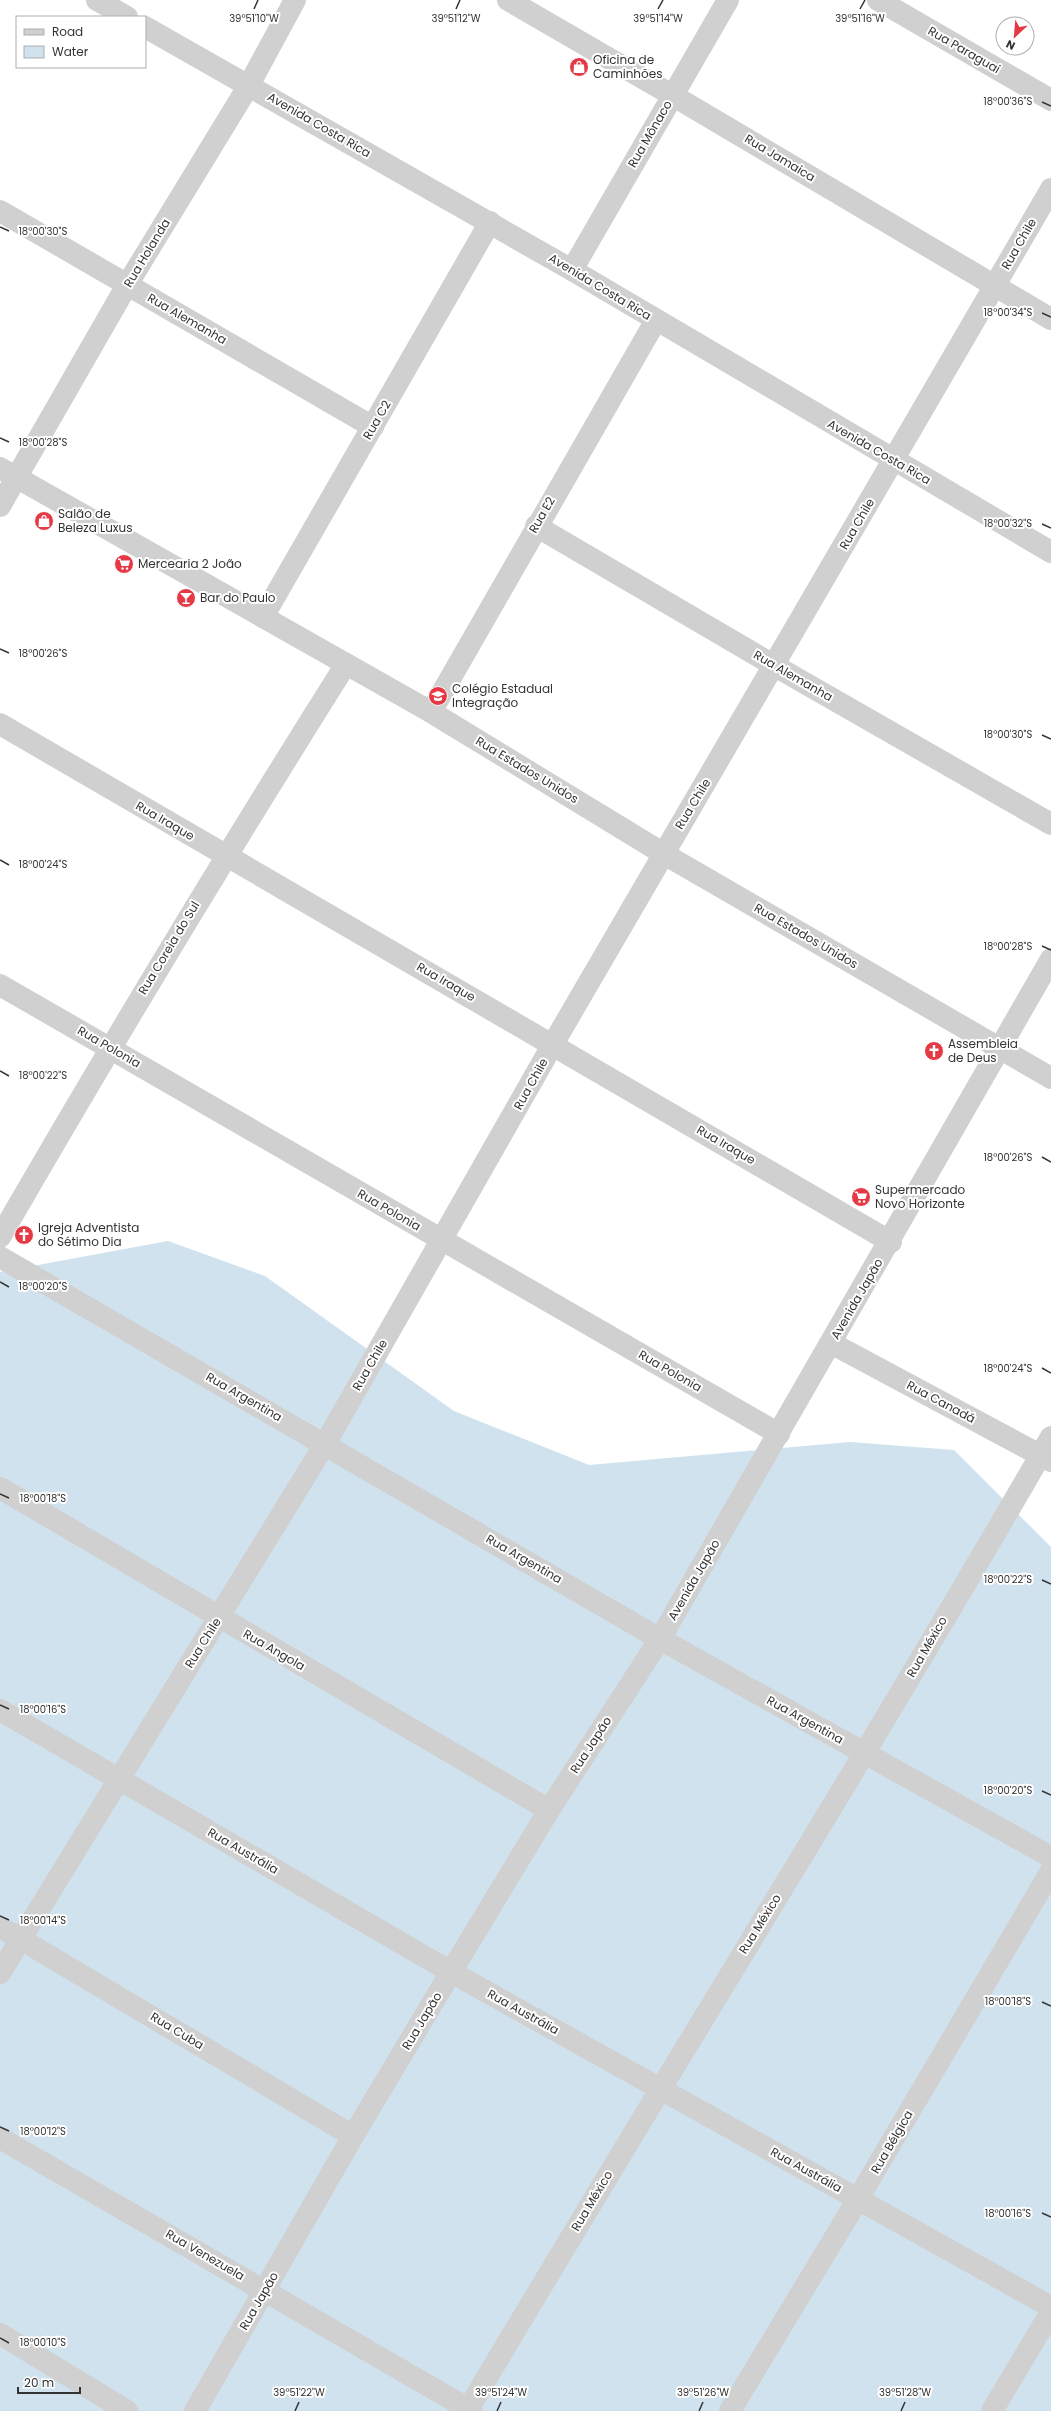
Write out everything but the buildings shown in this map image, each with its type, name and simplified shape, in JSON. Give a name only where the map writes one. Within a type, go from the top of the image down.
[{"type":"street","points":[[97,0],[125,16]]},
{"type":"street","name":"Rua Holanda","points":[[0,506],[8,473],[127,285],[249,84],[295,0]]},
{"type":"street","name":"Rua Jamaica","points":[[508,0],[1051,319]]},
{"type":"street","name":"Rua Mônaco","points":[[572,270],[728,0]]},
{"type":"street","name":"Rua Paraguai","points":[[878,0],[1051,100]]},
{"type":"street","name":"Avenida Costa Rica","points":[[146,28],[249,84],[490,222],[1051,552]]},
{"type":"street","name":"Rua Chile","points":[[0,1972],[118,1778],[219,1618],[325,1444],[553,1044],[775,666],[1051,189]]},
{"type":"street","name":"Rua Alemanha","points":[[0,211],[373,427]]},
{"type":"street","name":"Rua C2","points":[[263,617],[490,222]]},
{"type":"street","name":"Rua E2","points":[[431,712],[536,526],[656,320]]},
{"type":"street","name":"Rua Estados Unidos","points":[[8,473],[431,712],[664,854],[1051,1078]]},
{"type":"street","name":"Rua Alemanha","points":[[536,526],[775,666],[1051,824]]},
{"type":"street","name":"Rua Coreia do Sul","points":[[0,1237],[110,1047],[225,856],[346,664]]},
{"type":"street","name":"Rua Iraque","points":[[0,724],[225,856],[553,1044],[890,1242]]},
{"type":"street","name":"Avenida Japão","points":[[660,1639],[890,1242],[1051,959]]},
{"type":"street","name":"Rua Polonia","points":[[0,985],[110,1047],[442,1241],[779,1434]]},
{"type":"street","name":"Rua Argentina","points":[[0,1257],[660,1639],[1051,1857]]},
{"type":"street","name":"Rua Canadá","points":[[831,1344],[1048,1451]]},
{"type":"street","name":"Rua México","points":[[469,2410],[660,2087],[1048,1451]]},
{"type":"street","name":"Rua Angola","points":[[0,1488],[219,1618],[549,1810]]},
{"type":"street","name":"Rua Japão","points":[[195,2411],[266,2290],[353,2136],[451,1972],[549,1810],[660,1639]]},
{"type":"street","name":"Rua Austrália","points":[[0,1710],[451,1972],[660,2087],[1051,2308]]},
{"type":"street","name":"Rua Bélgica","points":[[730,2411],[858,2199],[1051,1871]]},
{"type":"street","name":"Rua Cuba","points":[[0,1927],[353,2136]]},
{"type":"street","name":"Rua Venezuela","points":[[0,2138],[266,2290],[469,2410]]},
{"type":"street","points":[[992,2411],[1051,2312]]},
{"type":"street","points":[[0,2334],[128,2411]]},
{"type":"water","points":[[168,1241],[265,1276],[454,1411],[589,1465],[850,1442],[954,1450],[1051,1547],[1051,2411],[0,2411],[0,1272]]},
{"type":"place","name":"Oficina de Caminhões","points":[[579,67]]},
{"type":"place","name":"Salão de Beleza Luxus","points":[[44,521]]},
{"type":"place","name":"Mercearia 2 João","points":[[124,564]]},
{"type":"place","name":"Bar do Paulo","points":[[186,598]]},
{"type":"place","name":"Colégio Estadual Integração","points":[[438,696]]},
{"type":"place","name":"Assembleia de Deus","points":[[934,1051]]},
{"type":"place","name":"Supermercado Novo Horizonte","points":[[861,1197]]},
{"type":"place","name":"Igreja Adventista do Sétimo Dia","points":[[24,1235]]}]
